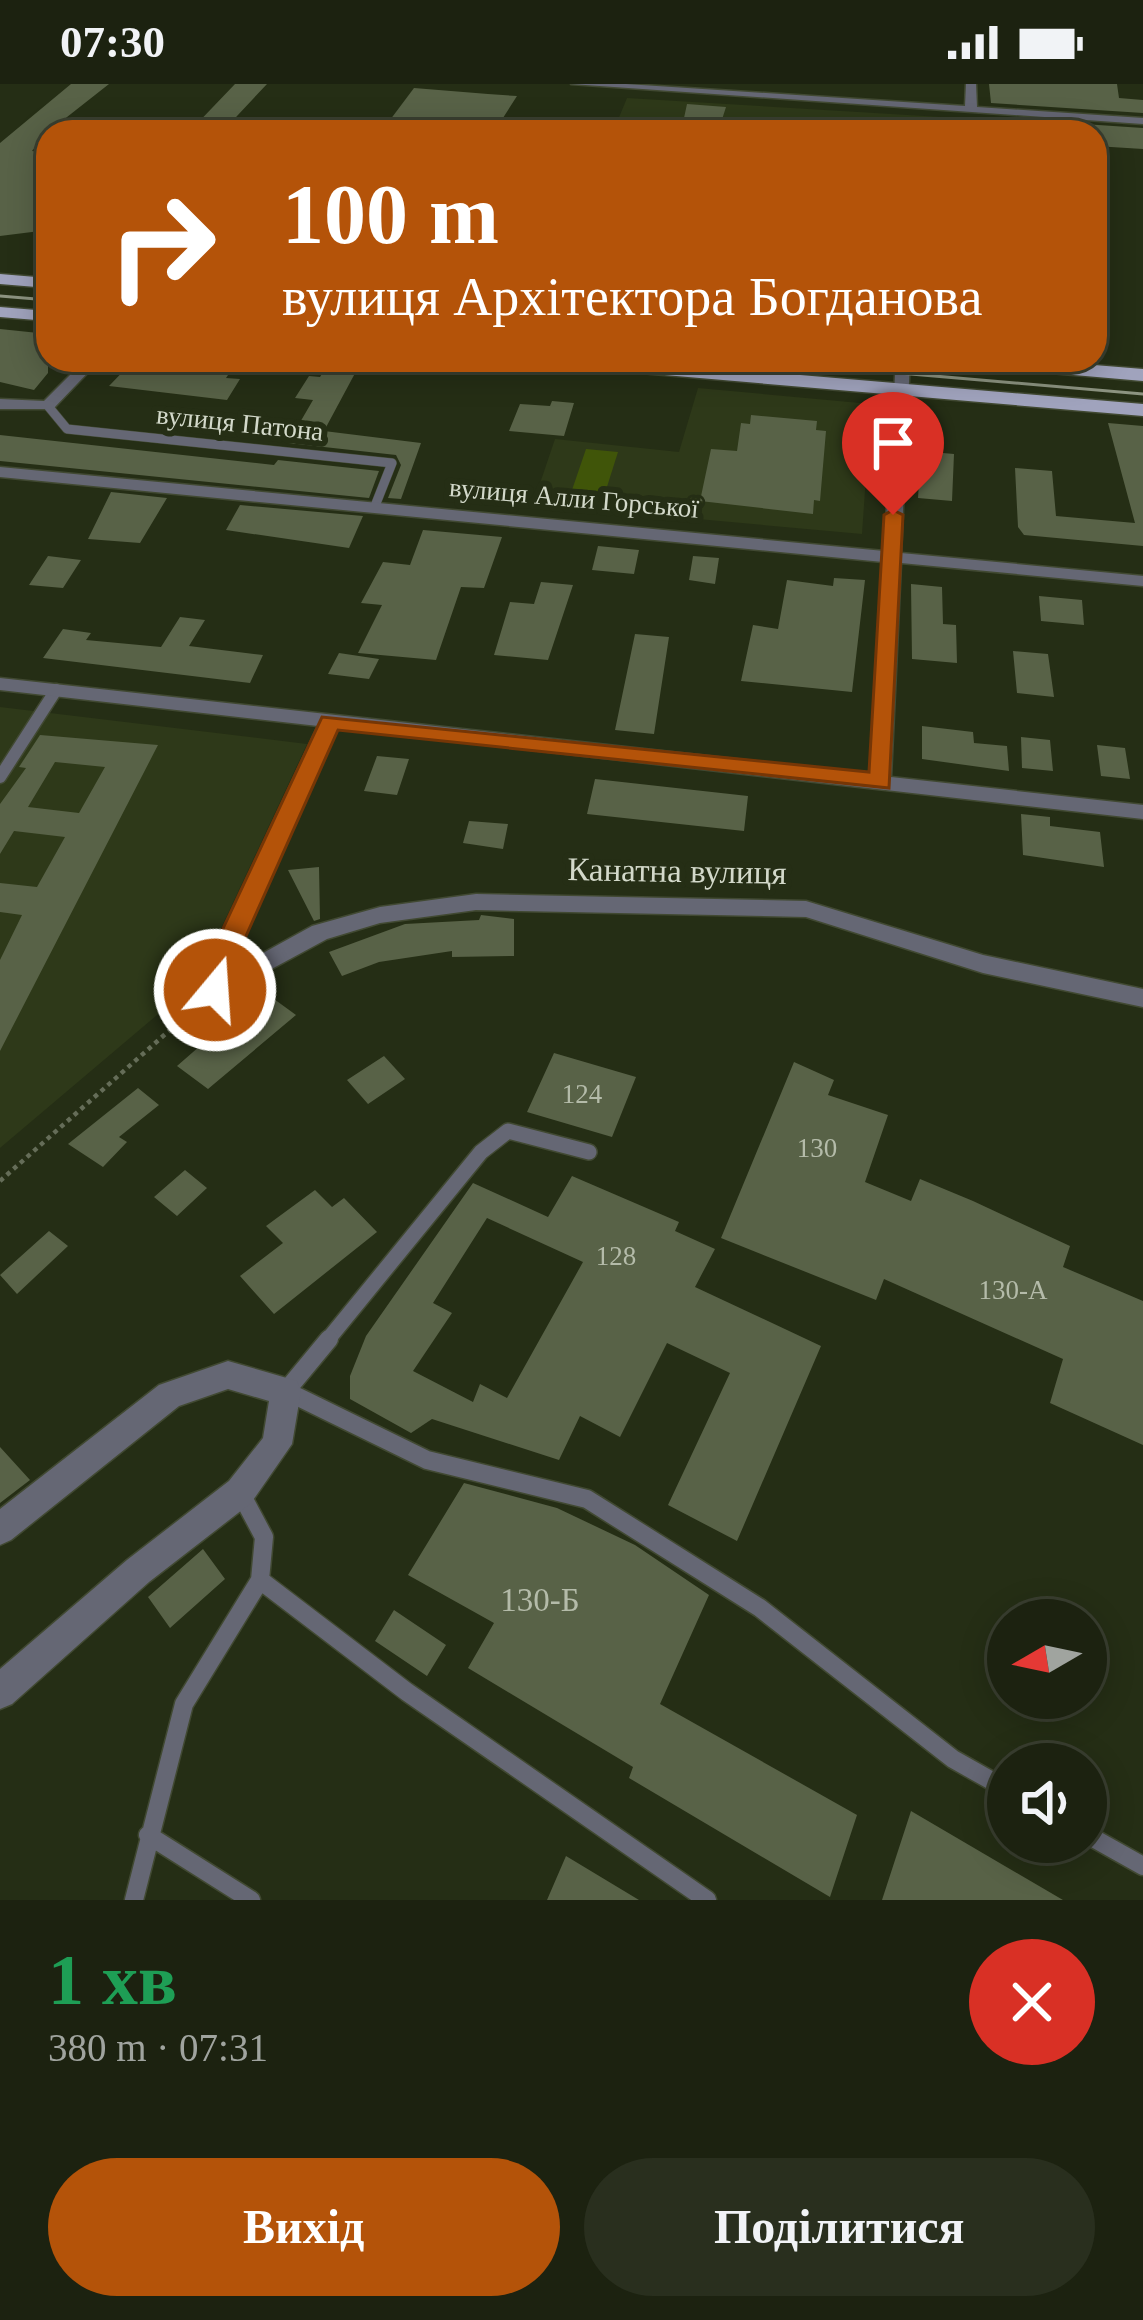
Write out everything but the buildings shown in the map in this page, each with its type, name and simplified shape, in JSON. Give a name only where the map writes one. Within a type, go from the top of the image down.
[{"type":"main road","points":[[0,279],[36,282]]},
{"type":"main road","points":[[0,312],[36,315]]},
{"type":"main road","points":[[1107,371],[1143,374]]},
{"type":"main road","points":[[700,372],[1143,410]]},
{"type":"street","points":[[576,84],[1143,121]]},
{"type":"street","points":[[907,106],[908,84]]},
{"type":"street","points":[[970,84],[971,110]]},
{"type":"street","points":[[49,406],[82,372]]},
{"type":"street","points":[[880,782],[901,372]]},
{"type":"street","name":"вулиця Патона","points":[[0,404],[49,406]]},
{"type":"street","name":"вулиця Алли Горської","points":[[0,472],[1143,581]]},
{"type":"street","points":[[0,684],[1143,812]]},
{"type":"street","points":[[215,990],[224,954],[330,722]]},
{"type":"street","name":"Канатна вулиця","points":[[215,990],[320,932],[380,915],[476,902],[806,909],[983,964],[1143,998]]},
{"type":"street","points":[[0,1529],[170,1395],[228,1375],[286,1391],[277,1444],[240,1492],[138,1571],[0,1692]]},
{"type":"lane","name":"вулиця Патона","points":[[49,406],[67,429],[392,463],[375,506]]},
{"type":"lane","points":[[0,777],[56,690]]},
{"type":"lane","points":[[589,1152],[508,1131],[482,1152],[286,1391],[428,1460],[587,1499],[760,1608],[953,1759],[987,1778]]},
{"type":"lane","points":[[134,1900],[184,1704],[260,1580],[264,1538],[240,1492]]},
{"type":"lane","points":[[260,1580],[407,1692],[707,1900]]},
{"type":"lane","points":[[148,1835],[251,1900]]},
{"type":"lane","points":[[1107,1846],[1143,1866]]},
{"type":"path","points":[[0,1181],[215,990]]},
{"type":"shaded area","points":[[627,98],[958,118],[958,120],[618,120]]},
{"type":"shaded area","points":[[698,388],[871,404],[862,534],[533,504],[555,439],[679,452]]},
{"type":"shaded area","points":[[0,707],[307,744],[196,982],[0,1148]]},
{"type":"green space","points":[[586,449],[618,452],[605,493],[572,490]]},
{"type":"tram line","points":[[0,296],[36,299]]},
{"type":"tram line","points":[[888,372],[1143,394]]},
{"type":"route","points":[[215,990],[224,954],[330,722],[880,782],[893,515]]}]
